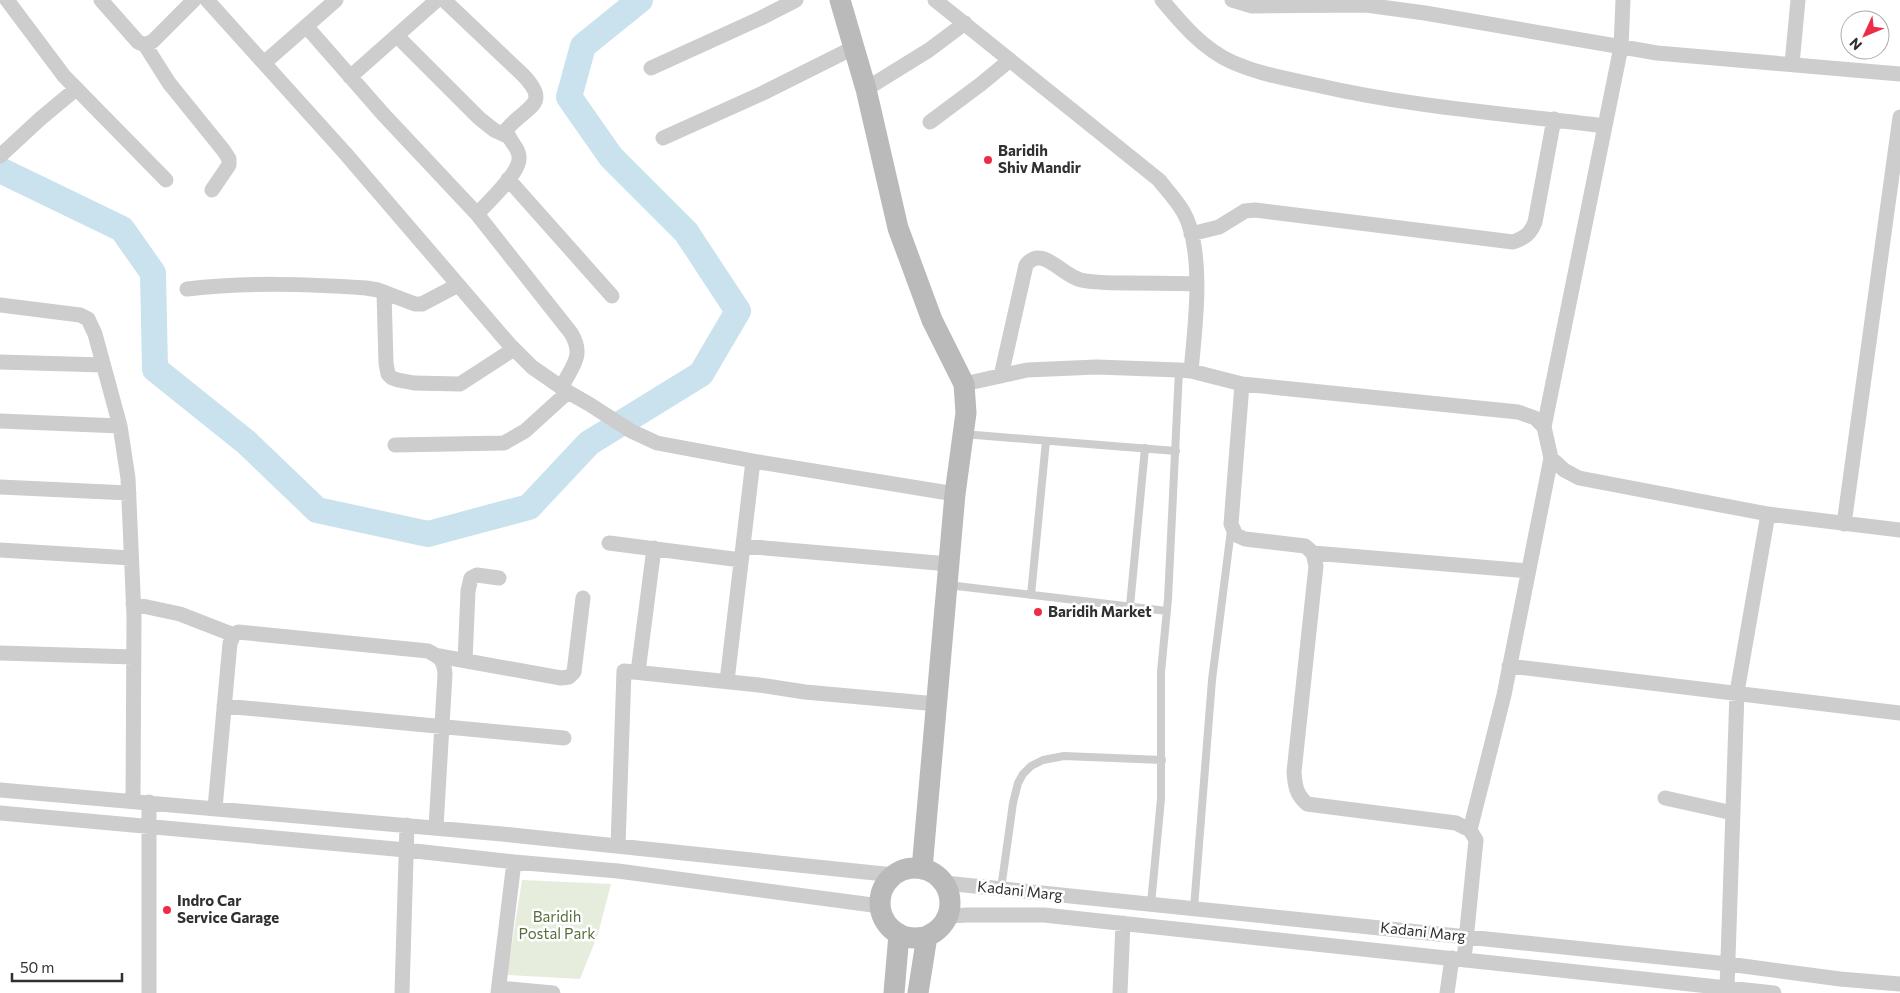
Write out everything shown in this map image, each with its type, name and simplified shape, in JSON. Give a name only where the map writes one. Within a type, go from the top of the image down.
[{"type":"street","points":[[7,0],[42,49],[76,89],[166,180]]},
{"type":"street","points":[[101,0],[138,42],[145,46],[158,67],[224,151],[229,165],[212,190]]},
{"type":"street","points":[[145,46],[153,41],[194,0]]},
{"type":"street","points":[[207,0],[345,153],[514,349],[532,367],[564,390],[631,431],[657,443],[753,461],[955,494]]},
{"type":"street","points":[[264,63],[336,0]]},
{"type":"street","points":[[350,77],[438,0]]},
{"type":"street","points":[[444,0],[524,76],[538,94],[536,101],[507,129],[507,136]]},
{"type":"street","points":[[651,68],[796,0]]},
{"type":"street","points":[[840,0],[866,89],[898,228],[932,320],[964,384],[966,413],[955,494],[922,868]]},
{"type":"street","points":[[935,0],[1159,180],[1178,203],[1189,224],[1196,261],[1196,311],[1185,370]]},
{"type":"street","points":[[1162,0],[1195,37],[1214,51],[1232,62],[1270,75],[1363,96],[1605,126]]},
{"type":"street","points":[[1232,0],[1252,6],[1302,3],[1366,5],[1425,13],[1657,53],[1900,74]]},
{"type":"street","points":[[1470,830],[1510,666],[1551,458],[1544,426],[1621,47],[1623,0]]},
{"type":"street","points":[[1792,64],[1798,0]]},
{"type":"street","points":[[866,89],[929,50],[965,23]]},
{"type":"street","points":[[306,26],[350,77],[477,214],[577,342],[577,356],[564,390],[525,431],[504,443],[395,445]]},
{"type":"street","points":[[397,36],[479,118],[494,130],[507,136],[520,156],[519,164],[508,180],[477,214]]},
{"type":"street","points":[[663,138],[763,93],[853,48]]},
{"type":"street","points":[[930,122],[1010,60]]},
{"type":"street","points":[[0,156],[76,89]]},
{"type":"street","points":[[1844,524],[1900,117]]},
{"type":"street","points":[[1191,234],[1219,227],[1245,211],[1255,210],[1513,242],[1524,238],[1532,230],[1535,222],[1554,119]]},
{"type":"street","points":[[508,180],[612,296]]},
{"type":"street","points":[[1000,376],[1026,266],[1030,259],[1036,257],[1044,258],[1070,276],[1081,280],[1196,284]]},
{"type":"street","points":[[187,290],[227,285],[269,283],[366,288],[384,292],[414,304],[422,304],[458,285]]},
{"type":"street","points":[[384,292],[386,363],[388,374],[392,378],[414,383],[460,384],[514,349]]},
{"type":"street","points":[[0,305],[80,315],[88,319],[95,334],[120,426],[129,494],[133,604],[133,800]]},
{"type":"street","points":[[0,362],[103,365]]},
{"type":"street","points":[[964,384],[1026,370],[1097,367],[1185,370],[1242,384],[1518,412],[1535,418],[1544,426]]},
{"type":"street","points":[[1242,384],[1231,524],[1236,535],[1246,539],[1305,546],[1313,553],[1316,566],[1294,772],[1295,785],[1299,797],[1307,804],[1456,823],[1470,830],[1476,840],[1466,936],[1447,993]]},
{"type":"street","points":[[0,421],[120,426]]},
{"type":"street","points":[[1551,458],[1564,470],[1579,478],[1768,514],[1900,530]]},
{"type":"street","points":[[727,681],[753,461]]},
{"type":"street","points":[[0,487],[129,494]]},
{"type":"street","points":[[1737,990],[1728,964],[1737,692],[1768,514]]},
{"type":"street","points":[[609,543],[654,548],[742,553],[948,574]]},
{"type":"street","points":[[638,672],[654,548]]},
{"type":"street","points":[[0,550],[131,558]]},
{"type":"street","points":[[1313,553],[1528,571]]},
{"type":"street","points":[[465,661],[469,584],[471,578],[477,575],[499,578]]},
{"type":"street","points":[[215,808],[230,643],[238,632],[428,651],[439,656],[561,678],[569,677],[574,672],[583,598]]},
{"type":"street","points":[[133,604],[180,614],[234,635]]},
{"type":"street","points":[[0,653],[134,657]]},
{"type":"street","points":[[436,828],[445,674],[444,662],[439,656]]},
{"type":"street","points":[[1510,666],[1900,713]]},
{"type":"street","points":[[618,846],[624,671],[727,681],[805,692],[937,704]]},
{"type":"street","points":[[224,706],[564,738]]},
{"type":"street","points":[[0,790],[407,825],[894,875]]},
{"type":"street","points":[[1665,798],[1732,813]]},
{"type":"street","points":[[149,802],[149,993]]},
{"type":"street","points":[[0,813],[618,871],[880,906]]},
{"type":"street","points":[[402,993],[407,825]]},
{"type":"street","points":[[514,862],[506,912],[498,990],[553,993]]},
{"type":"street","points":[[922,868],[937,875],[945,883],[951,905],[948,916],[942,926],[933,934],[910,937],[899,934],[884,917],[880,906],[881,894],[886,883],[894,875],[904,869],[922,868]]},
{"type":"street","name":"Kadani Marg","points":[[945,883],[1728,964],[1840,979],[1900,983]]},
{"type":"street","name":"Kadani Marg","points":[[948,916],[1044,915],[1774,993]]},
{"type":"street","points":[[1120,993],[1123,923]]},
{"type":"street","points":[[894,993],[899,934]]},
{"type":"street","points":[[918,993],[926,936]]},
{"type":"lane","points":[[1151,904],[1161,799],[1162,672],[1176,451],[1185,370]]},
{"type":"lane","points":[[963,434],[1176,451]]},
{"type":"lane","points":[[1032,594],[1046,441]]},
{"type":"lane","points":[[1130,606],[1145,448]]},
{"type":"lane","points":[[1194,908],[1212,680],[1231,524]]},
{"type":"lane","points":[[948,574],[1032,594],[1167,611]]},
{"type":"lane","points":[[1001,889],[1013,802],[1018,783],[1031,766],[1043,760],[1064,756],[1162,760]]},
{"type":"green space","name":"Baridih Postal Park","points":[[522,880],[611,884],[598,934],[580,979],[507,975]]},
{"type":"waterway","points":[[0,170],[122,229],[153,273],[155,369],[246,442],[317,510],[428,534],[529,507],[589,443],[701,374],[738,311],[686,232],[611,157],[569,97],[583,46],[640,0]]},
{"type":"place","name":"Baridih Shiv Mandir","points":[[988,160]]},
{"type":"place","name":"Baridih Market","points":[[1038,612]]},
{"type":"place","name":"Indro Car Service Garage","points":[[167,910]]}]
